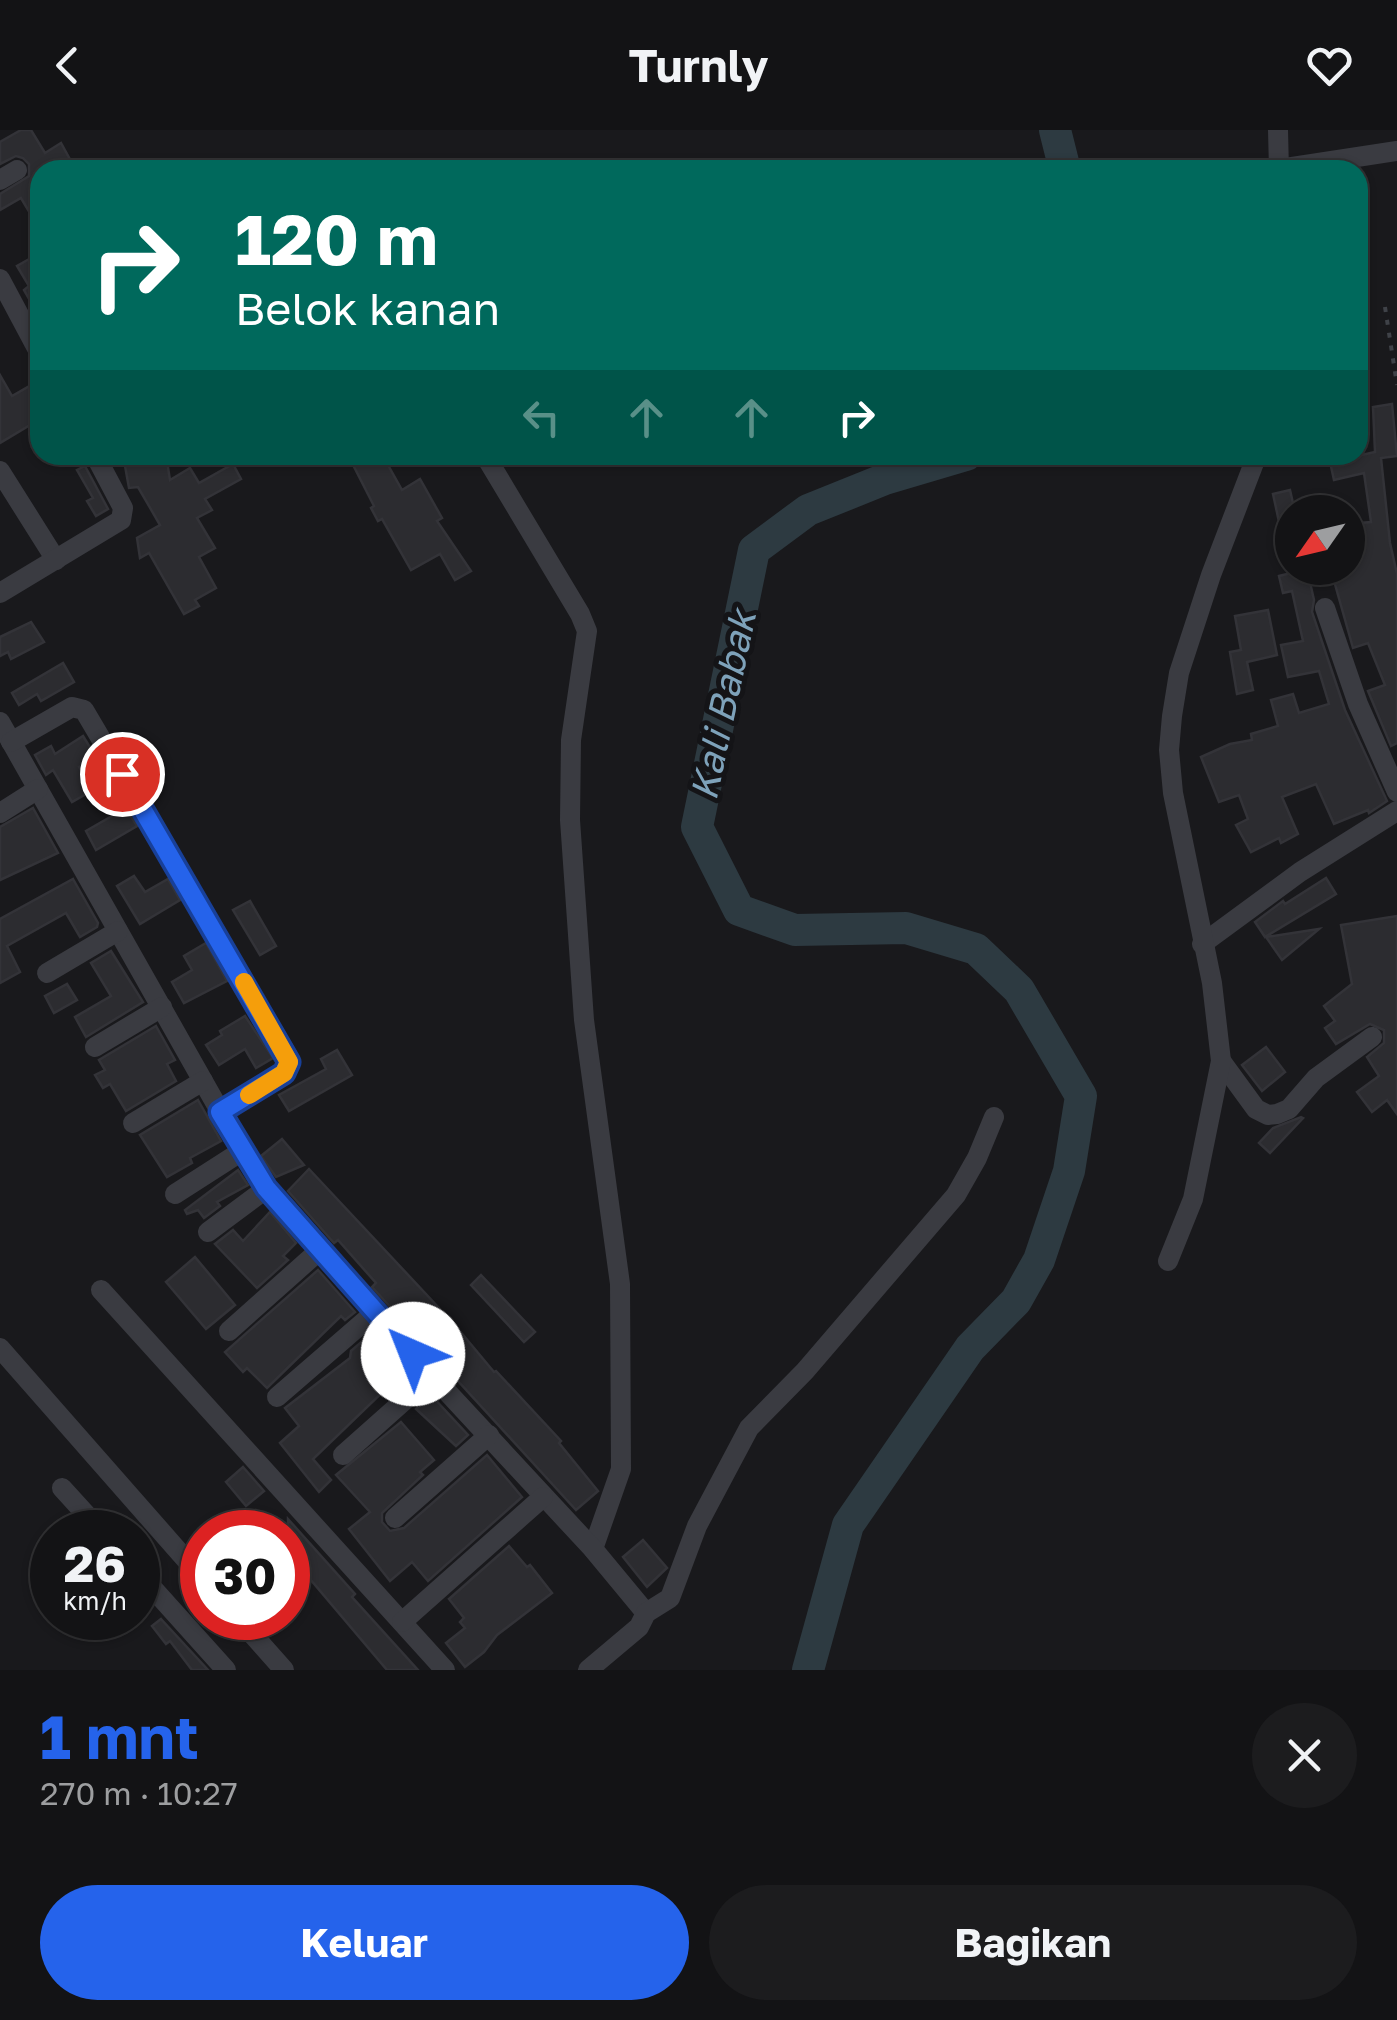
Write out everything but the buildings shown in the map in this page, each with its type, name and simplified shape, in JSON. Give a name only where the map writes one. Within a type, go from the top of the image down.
[{"type":"street","points":[[1278,130],[1279,160]]},
{"type":"street","points":[[1345,160],[1397,152]]},
{"type":"street","points":[[0,280],[30,332]]},
{"type":"street","points":[[0,593],[124,516],[101,465]]},
{"type":"street","points":[[491,465],[587,631],[571,740],[570,820],[584,1020],[620,1274],[621,1468],[593,1549]]},
{"type":"street","points":[[1168,1261],[1193,1199],[1221,1061],[1220,1026],[1173,793],[1169,750],[1172,716],[1179,673],[1253,465]]},
{"type":"street","points":[[0,471],[56,560]]},
{"type":"street","points":[[1325,608],[1358,704],[1397,792]]},
{"type":"street","points":[[11,742],[72,707],[84,710],[288,1056],[289,1067],[284,1073],[220,1112]]},
{"type":"street","points":[[0,722],[266,1188],[374,1313],[593,1549],[646,1613]]},
{"type":"street","points":[[0,813],[38,789]]},
{"type":"street","points":[[1202,944],[1300,872],[1397,811]]},
{"type":"street","points":[[48,973],[118,931]]},
{"type":"street","points":[[95,1047],[162,1007]]},
{"type":"street","points":[[1221,1061],[1256,1109],[1268,1115],[1277,1114],[1289,1109],[1316,1078],[1372,1037]]},
{"type":"street","points":[[133,1123],[203,1081]]},
{"type":"street","points":[[588,1670],[639,1627],[646,1613],[670,1598],[697,1526],[749,1428],[805,1372],[956,1195],[994,1116]]},
{"type":"street","points":[[175,1194],[242,1150]]},
{"type":"street","points":[[208,1232],[266,1188]]},
{"type":"street","points":[[229,1330],[320,1250]]},
{"type":"street","points":[[101,1290],[445,1670]]},
{"type":"street","points":[[277,1397],[374,1313]]},
{"type":"street","points":[[0,1348],[180,1553]]},
{"type":"street","points":[[343,1455],[433,1375]]},
{"type":"street","points":[[394,1518],[489,1436]]},
{"type":"street","points":[[62,1488],[82,1510]]},
{"type":"street","points":[[402,1622],[543,1497]]},
{"type":"street","points":[[160,1596],[226,1670]]},
{"type":"street","points":[[257,1640],[284,1670]]},
{"type":"path","points":[[1386,307],[1397,385]]},
{"type":"waterway","name":"Kali Babak","points":[[1055,130],[1062,160]]},
{"type":"waterway","name":"Kali Babak","points":[[808,1670],[848,1525],[970,1348],[1016,1301],[1039,1260],[1069,1171],[1081,1096],[1019,990],[976,949],[906,928],[795,930],[739,910],[697,827],[754,550],[808,510],[932,465]]},
{"type":"slow traffic","points":[[244,982],[289,1062],[284,1073],[249,1095]]},
{"type":"route","points":[[122,774],[288,1056],[289,1067],[284,1073],[220,1112],[266,1188],[413,1354]]}]
